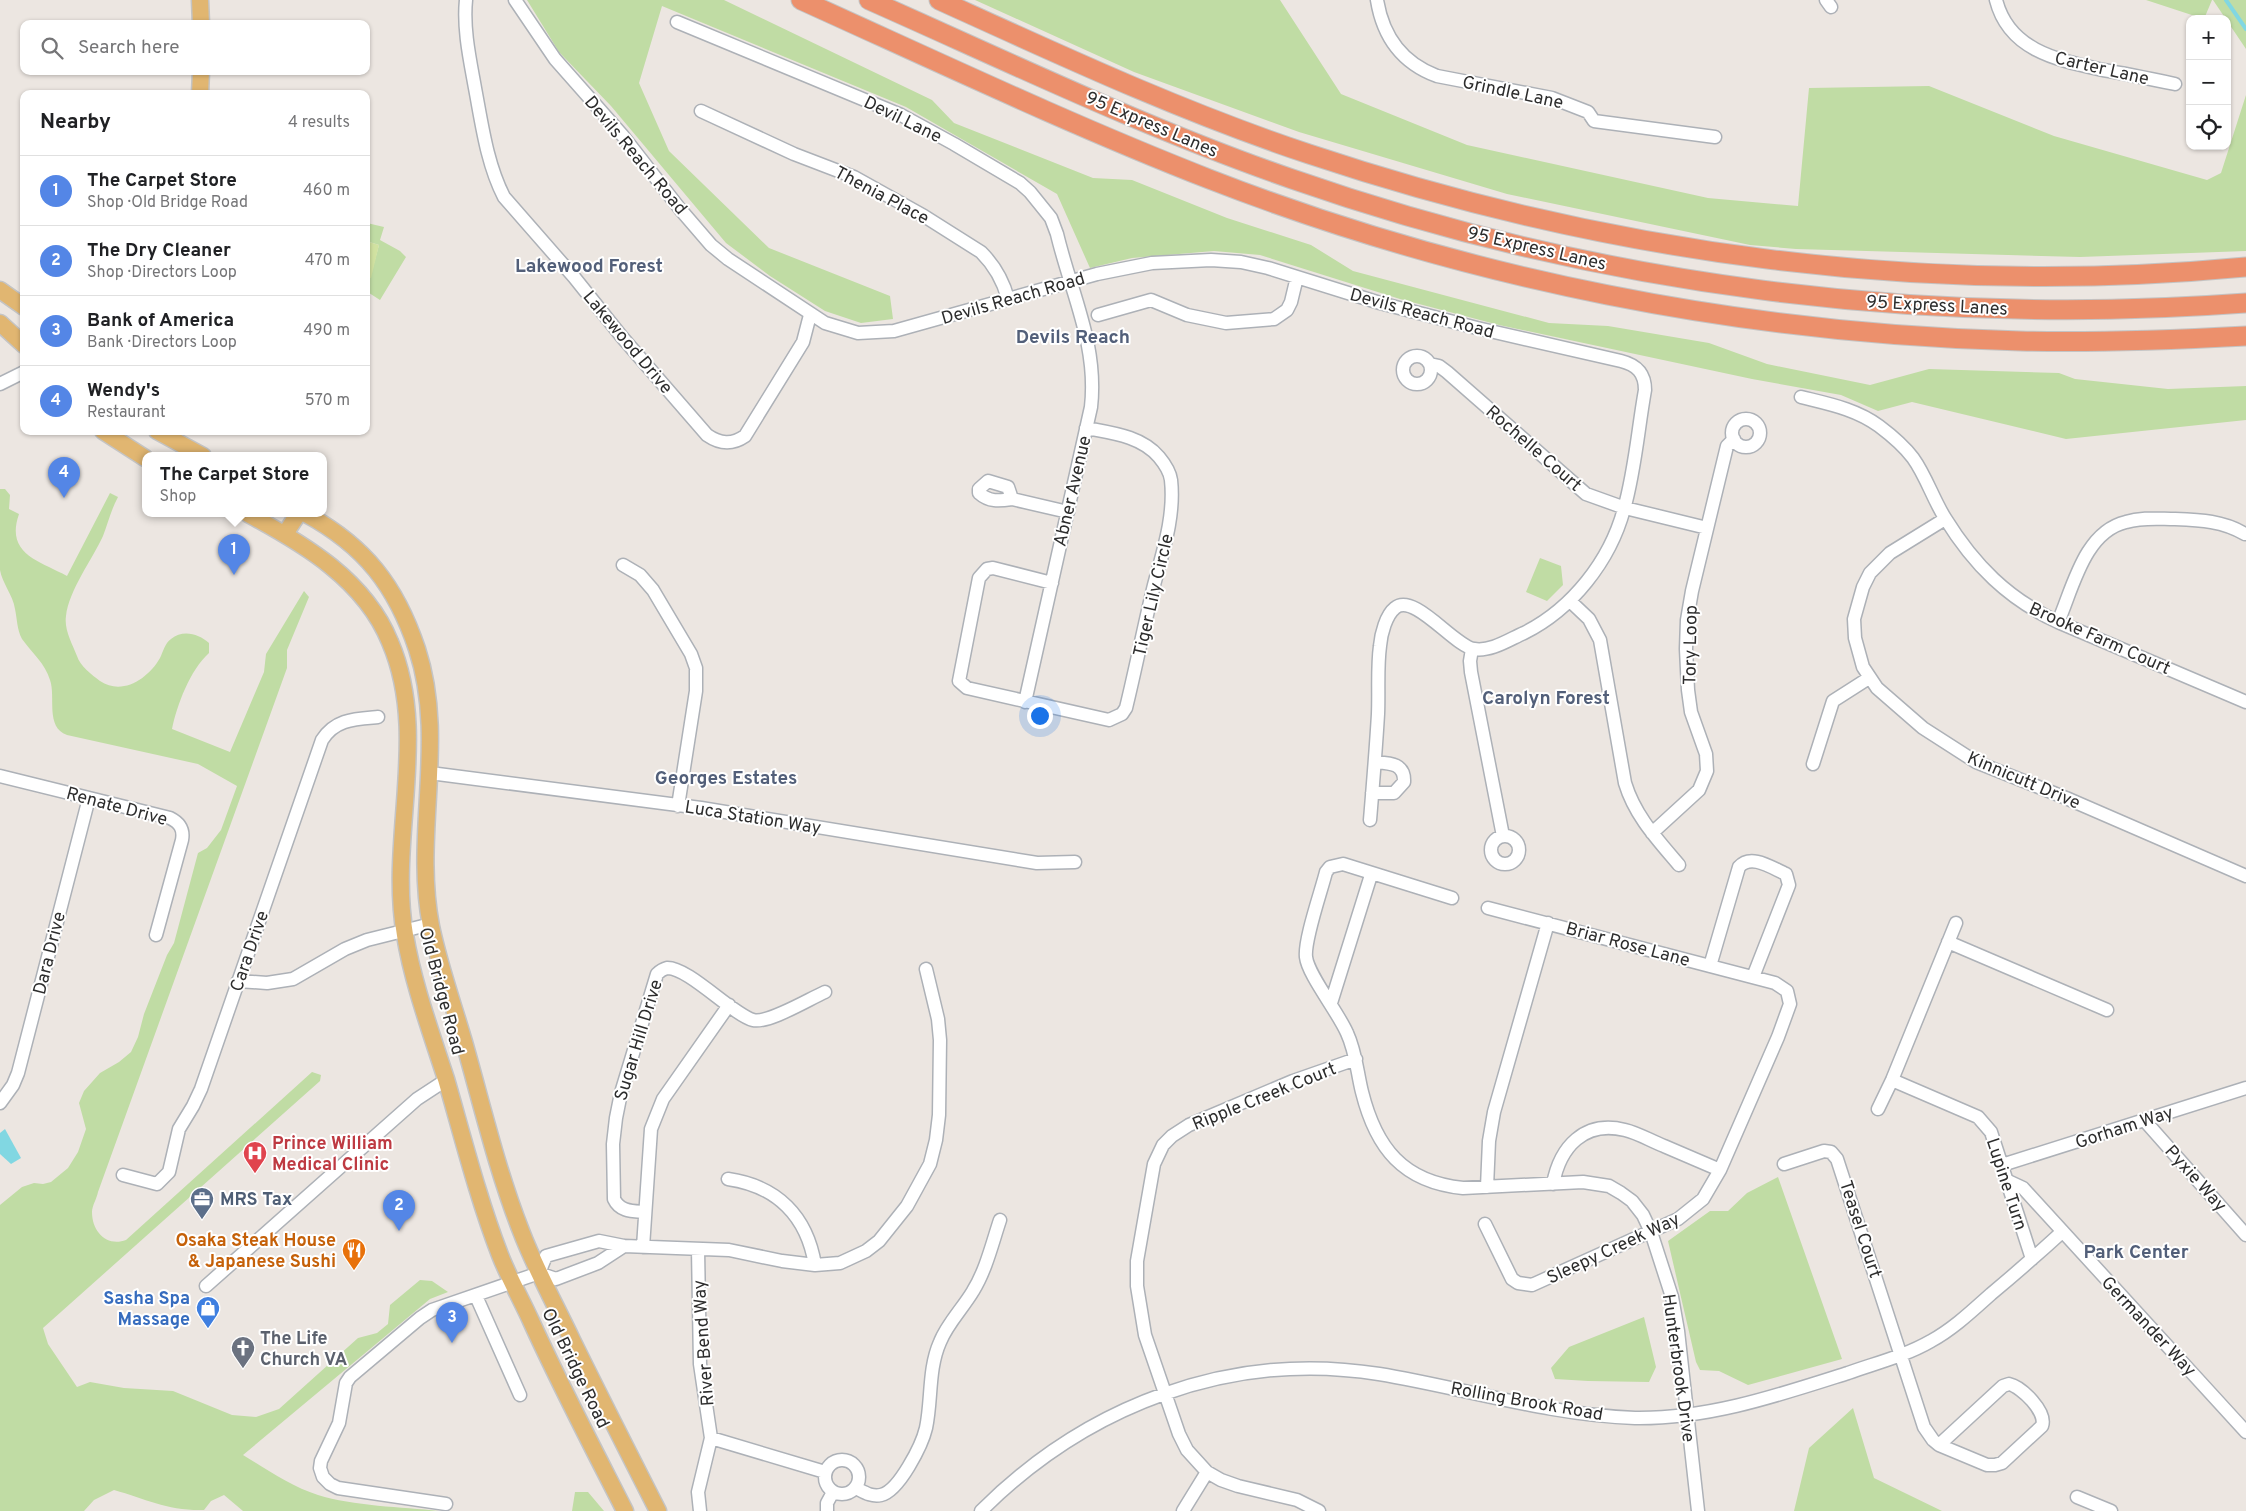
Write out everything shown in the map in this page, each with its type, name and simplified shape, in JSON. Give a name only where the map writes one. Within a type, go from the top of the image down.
[{"type":"highway","points":[[801,0],[1041,108],[1210,180],[1388,240],[1566,286],[1738,316],[1845,330],[1937,337],[2072,342],[2246,336]]},
{"type":"highway","name":"95 Express Lanes","points":[[869,0],[1124,114],[1209,149],[1385,210],[1550,253],[1719,284],[1890,304],[2016,310],[2096,310],[2246,303]]},
{"type":"highway","points":[[939,0],[1123,82],[1307,154],[1439,194],[1551,222],[1734,256],[1821,267],[1893,272],[1971,276],[2113,275],[2246,266]]},
{"type":"main road","points":[[200,0],[201,20]]},
{"type":"main road","points":[[200,90],[201,75]]},
{"type":"main road","points":[[0,290],[20,303]]},
{"type":"main road","points":[[0,323],[20,341]]},
{"type":"main road","points":[[109,435],[142,456]]},
{"type":"main road","points":[[165,435],[196,452]]},
{"type":"main road","name":"Old Bridge Road","points":[[254,517],[285,534],[323,560],[364,600],[378,618],[398,661],[407,708],[407,755],[400,870],[404,931],[409,959],[483,1205],[501,1256],[625,1511]]},
{"type":"main road","points":[[285,534],[296,517]]},
{"type":"main road","name":"Old Bridge Road","points":[[311,517],[342,536],[376,567],[404,614],[426,678],[431,727],[426,880],[431,924],[506,1190],[540,1273],[658,1511]]},
{"type":"street","name":"Lakewood Drive","points":[[466,0],[467,38],[482,126],[497,183],[504,197],[574,277],[622,337],[707,436],[724,443],[732,442],[745,436],[803,342],[810,315]]},
{"type":"street","name":"Devils Reach Road","points":[[515,0],[555,59],[623,136],[667,193],[708,241],[728,259],[810,315],[841,329],[858,333],[883,333],[1070,280],[1152,263],[1182,260],[1241,262],[1380,303],[1628,363],[1640,371],[1645,379],[1645,390],[1625,508]]},
{"type":"street","name":"Grindle Lane","points":[[1377,0],[1382,23],[1392,44],[1412,64],[1425,72],[1437,76],[1552,98],[1588,112],[1594,120],[1716,137]]},
{"type":"street","name":"Carter Lane","points":[[1996,0],[2005,21],[2017,36],[2040,53],[2063,61],[2175,84]]},
{"type":"street","name":"Devil Lane","points":[[677,22],[901,115],[1020,183],[1042,204],[1051,218],[1070,280]]},
{"type":"street","name":"Thenia Place","points":[[701,111],[786,150],[854,177],[924,216],[981,252],[1000,278],[1008,299]]},
{"type":"street","points":[[1098,316],[1151,300],[1188,315],[1226,323],[1274,319],[1287,310],[1291,302],[1297,277]]},
{"type":"street","name":"Abner Avenue","points":[[1025,702],[1068,512],[1093,390],[1090,348],[1070,280]]},
{"type":"street","name":"Rochelle Court","points":[[1430,364],[1439,366],[1447,372],[1581,490],[1600,500],[1625,508],[1707,528]]},
{"type":"street","points":[[0,384],[20,374]]},
{"type":"street","name":"Brooke Farm Court","points":[[1801,397],[1850,410],[1880,426],[1898,441],[1913,458],[1945,518],[1993,580],[2012,596],[2036,612],[2058,622],[2246,702]]},
{"type":"street","name":"Tiger Lily Circle","points":[[1025,702],[1109,720],[1122,714],[1126,708],[1154,585],[1164,554],[1171,500],[1171,479],[1166,467],[1147,446],[1135,439],[1086,428]]},
{"type":"street","name":"Tory Loop","points":[[1652,833],[1699,790],[1707,771],[1706,754],[1691,712],[1686,649],[1692,591],[1726,446],[1734,439]]},
{"type":"street","points":[[1012,500],[1068,512]]},
{"type":"street","points":[[1370,820],[1375,762],[1380,646],[1386,623],[1393,609],[1399,605],[1412,605],[1465,646],[1472,649],[1479,650],[1493,646],[1523,633],[1552,616],[1570,601],[1597,565],[1612,540],[1625,508]]},
{"type":"street","name":"Kinnicutt Drive","points":[[1945,518],[1890,552],[1870,573],[1862,587],[1854,618],[1855,638],[1860,659],[1869,678],[1894,704],[1923,728],[1976,762],[2066,798],[2246,876]]},
{"type":"street","points":[[2058,622],[2086,554],[2094,542],[2116,526],[2126,522],[2148,519],[2207,520],[2223,523],[2245,534]]},
{"type":"street","points":[[623,565],[640,576],[653,590],[685,643],[696,668],[696,691],[678,806]]},
{"type":"street","points":[[1025,702],[967,688],[959,681],[979,578],[987,569],[993,568],[1052,583]]},
{"type":"street","points":[[1570,601],[1589,619],[1600,640],[1625,783],[1630,801],[1652,833],[1679,865]]},
{"type":"street","points":[[1472,649],[1471,672],[1503,836]]},
{"type":"street","points":[[1814,764],[1834,702],[1869,678]]},
{"type":"street","name":"Cara Drive","points":[[123,1175],[157,1184],[169,1172],[176,1134],[198,1098],[322,740],[340,722],[378,716]]},
{"type":"street","points":[[1372,792],[1394,793],[1404,782],[1403,772],[1396,765],[1375,762]]},
{"type":"street","name":"Luca Station Way","points":[[430,773],[701,808],[1037,864],[1075,862]]},
{"type":"street","name":"Renate Drive","points":[[0,776],[170,818],[178,823],[182,828],[182,840],[156,935]]},
{"type":"street","name":"Dara Drive","points":[[0,1103],[13,1085],[18,1073],[89,798]]},
{"type":"street","points":[[1710,966],[1739,868],[1745,862],[1751,860],[1786,874],[1789,885],[1752,977]]},
{"type":"street","points":[[1452,898],[1343,864],[1336,864],[1326,872],[1306,949],[1309,968],[1348,1035],[1356,1059],[1361,1090],[1378,1137],[1402,1165],[1416,1176],[1448,1186],[1486,1187],[1553,1184],[1558,1163],[1573,1141],[1583,1134],[1605,1128],[1627,1130],[1720,1170]]},
{"type":"street","points":[[1331,1003],[1371,874]]},
{"type":"street","points":[[1488,908],[1548,923]]},
{"type":"street","name":"Briar Rose Lane","points":[[1486,1187],[1489,1141],[1494,1112],[1548,923],[1775,983],[1787,991],[1790,1004],[1782,1026]]},
{"type":"street","points":[[1878,1110],[1956,923]]},
{"type":"street","points":[[238,981],[267,983],[293,979],[345,949],[367,940],[431,924]]},
{"type":"street","points":[[1948,942],[2107,1010]]},
{"type":"street","name":"Sugar Hill Drive","points":[[645,1212],[625,1210],[614,1199],[613,1144],[620,1093],[657,974],[667,968],[673,969],[700,984],[744,1016],[753,1020],[761,1020],[825,992]]},
{"type":"street","points":[[540,1273],[546,1256],[599,1241],[624,1246],[729,1250],[782,1261],[815,1265],[840,1263],[866,1252],[891,1228],[918,1188],[930,1164],[936,1140],[939,1115],[940,1040],[938,1019],[926,969]]},
{"type":"street","points":[[643,1247],[651,1129],[656,1113],[662,1099],[729,1004]]},
{"type":"street","name":"Sleepy Creek Way","points":[[1485,1224],[1509,1275],[1518,1284],[1525,1286],[1532,1285],[1651,1232],[1692,1210],[1708,1192],[1720,1170],[1782,1026]]},
{"type":"street","name":"Ripple Creek Court","points":[[1207,1472],[1187,1450],[1179,1434],[1145,1335],[1136,1286],[1137,1262],[1150,1178],[1162,1145],[1189,1125],[1293,1081],[1356,1059]]},
{"type":"street","points":[[206,1286],[417,1099],[446,1080]]},
{"type":"street","name":"Lupine Turn","points":[[1892,1080],[1978,1117],[1991,1132],[2032,1259]]},
{"type":"street","name":"Gorham Way","points":[[2002,1165],[2246,1088]]},
{"type":"street","name":"Pyxie Way","points":[[2145,1121],[2246,1235]]},
{"type":"street","name":"Teasel Court","points":[[1784,1164],[1824,1151],[1831,1152],[1837,1158],[1924,1427],[1939,1445]]},
{"type":"street","points":[[728,1179],[760,1187],[787,1207],[808,1235],[815,1265]]},
{"type":"street","name":"Germander Way","points":[[2008,1181],[2023,1188],[2246,1432]]},
{"type":"street","name":"Hunterbrook Drive","points":[[1553,1184],[1583,1182],[1609,1186],[1632,1202],[1643,1215],[1651,1232],[1672,1297],[1678,1331],[1698,1511]]},
{"type":"street","points":[[856,1488],[869,1495],[880,1496],[888,1492],[895,1486],[918,1450],[926,1428],[936,1351],[941,1339],[980,1278],[1000,1220]]},
{"type":"street","name":"Rolling Brook Road","points":[[981,1511],[1030,1465],[1095,1423],[1164,1393],[1262,1371],[1334,1370],[1378,1374],[1547,1408],[1596,1415],[1637,1418],[1714,1411],[1775,1397],[1901,1355],[1931,1341],[1956,1325],[2062,1232]]},
{"type":"street","points":[[446,1504],[338,1488],[330,1484],[323,1477],[320,1468],[321,1461],[339,1423],[343,1391],[350,1377],[420,1318],[447,1303],[476,1296],[540,1273],[556,1278],[598,1263],[624,1246]]},
{"type":"street","name":"River Bend Way","points":[[698,1249],[700,1364],[711,1438]]},
{"type":"street","points":[[476,1296],[520,1395]]},
{"type":"street","points":[[2016,1385],[2043,1415],[2042,1426],[2002,1463],[1995,1466],[1987,1465],[1939,1445],[2003,1386],[2016,1385]]},
{"type":"street","points":[[700,1511],[698,1492],[711,1438],[825,1472]]},
{"type":"street","points":[[835,1461],[850,1461],[859,1473],[856,1488],[843,1494],[834,1492],[826,1484],[825,1472],[835,1461]]},
{"type":"street","points":[[1183,1511],[1207,1472],[1238,1486],[1297,1500],[1319,1511]]},
{"type":"street","points":[[826,1511],[834,1492]]},
{"type":"street","points":[[2077,1497],[2111,1511]]},
{"type":"green space","points":[[527,0],[724,0],[932,100],[954,123],[1093,178],[1132,180],[1227,218],[1311,245],[1353,271],[1549,323],[1608,326],[1709,343],[1767,364],[1870,385],[1929,369],[2059,373],[2075,379],[2168,389],[2246,386],[2246,420],[2066,439],[1912,402],[1878,411],[1841,395],[1752,379],[1499,325],[1400,299],[1260,255],[1214,251],[1132,258],[1090,268],[1057,194],[906,107],[662,6],[639,83],[669,151],[769,248],[890,296],[893,319],[861,323],[825,311],[770,276],[726,243],[611,106],[559,52]]},
{"type":"green space","points":[[975,0],[1280,0],[1341,94],[1467,145],[1708,198],[1798,206],[1809,88],[1929,86],[2054,136],[2207,180],[2221,173],[2228,150],[2231,150],[2231,142],[2246,95],[2246,251],[2080,257],[1796,249],[1750,245],[1507,194],[1299,132],[1134,72]]},
{"type":"green space","points":[[2146,0],[2212,0],[2206,15],[2192,15]]},
{"type":"green space","points":[[2213,0],[2246,0],[2246,49],[2231,27],[2231,15],[2223,15]]},
{"type":"green space","points":[[370,224],[384,227],[380,240],[400,251],[406,257],[380,300],[370,294],[370,278],[379,245],[370,242]]},
{"type":"green space","points":[[370,242],[379,245],[370,278]]},
{"type":"green space","points":[[0,489],[5,489],[10,495],[9,509],[19,514],[16,528],[17,538],[21,547],[36,560],[67,576],[110,493],[118,497],[103,536],[76,586],[68,606],[66,626],[79,660],[100,681],[117,687],[125,686],[134,683],[149,673],[160,658],[167,643],[176,636],[186,633],[196,635],[205,640],[209,643],[209,653],[202,660],[185,688],[172,729],[230,752],[264,672],[266,654],[304,591],[309,597],[287,650],[287,668],[94,1205],[93,1219],[98,1231],[102,1236],[113,1241],[126,1240],[312,1072],[321,1075],[320,1081],[43,1328],[48,1344],[77,1387],[90,1382],[124,1388],[173,1391],[232,1415],[256,1417],[279,1409],[358,1338],[377,1333],[388,1324],[390,1305],[420,1280],[432,1281],[448,1292],[430,1299],[243,1455],[289,1483],[308,1492],[332,1499],[362,1504],[439,1511],[243,1511],[224,1495],[211,1501],[204,1510],[191,1510],[158,1504],[114,1490],[94,1500],[84,1511],[0,1511],[0,1205],[22,1187],[34,1183],[43,1184],[51,1182],[68,1168],[78,1152],[86,1129],[79,1103],[84,1091],[100,1073],[119,1062],[131,1052],[167,955],[174,943],[198,853],[207,848],[221,830],[237,786],[198,764],[67,735],[60,731],[52,711],[52,687],[48,674],[42,663],[20,635],[14,604],[1,575]]},
{"type":"green space","points":[[1540,558],[1561,566],[1563,585],[1547,601],[1526,592]]},
{"type":"green space","points":[[1778,1177],[1842,1359],[1748,1385],[1719,1371],[1700,1370],[1696,1362],[1668,1241],[1710,1211],[1728,1211],[1747,1193]]},
{"type":"green space","points":[[1644,1317],[1656,1367],[1649,1382],[1555,1379],[1551,1368],[1569,1347]]},
{"type":"green space","points":[[1853,1408],[1874,1478],[1942,1511],[1794,1511],[1809,1448]]},
{"type":"green space","points":[[575,1492],[588,1492],[604,1511],[572,1511]]},
{"type":"water","points":[[5,1129],[21,1158],[11,1164],[0,1154],[0,1133]]},
{"type":"waterway","points":[[2226,0],[2246,29]]},
{"type":"place","name":"Wendy's","points":[[64,498]]},
{"type":"place","name":"The Carpet Store","points":[[234,575]]},
{"type":"place","name":"Prince William Medical Clinic","points":[[255,1174]]},
{"type":"place","name":"MRS Tax","points":[[202,1220]]},
{"type":"place","name":"The Dry Cleaner","points":[[399,1231]]},
{"type":"place","name":"Osaka Steak House & Japanese Sushi","points":[[354,1271]]},
{"type":"place","name":"Sasha Spa Massage","points":[[208,1329]]},
{"type":"place","name":"Bank of America","points":[[452,1343]]},
{"type":"place","name":"The Life Church VA","points":[[243,1369]]},
{"type":"district","name":"Lakewood Forest","points":[[589,265]]},
{"type":"district","name":"Devils Reach","points":[[1073,336]]},
{"type":"district","name":"Carolyn Forest","points":[[1546,697]]},
{"type":"district","name":"Georges Estates","points":[[726,777]]},
{"type":"district","name":"Park Center","points":[[2136,1251]]}]
